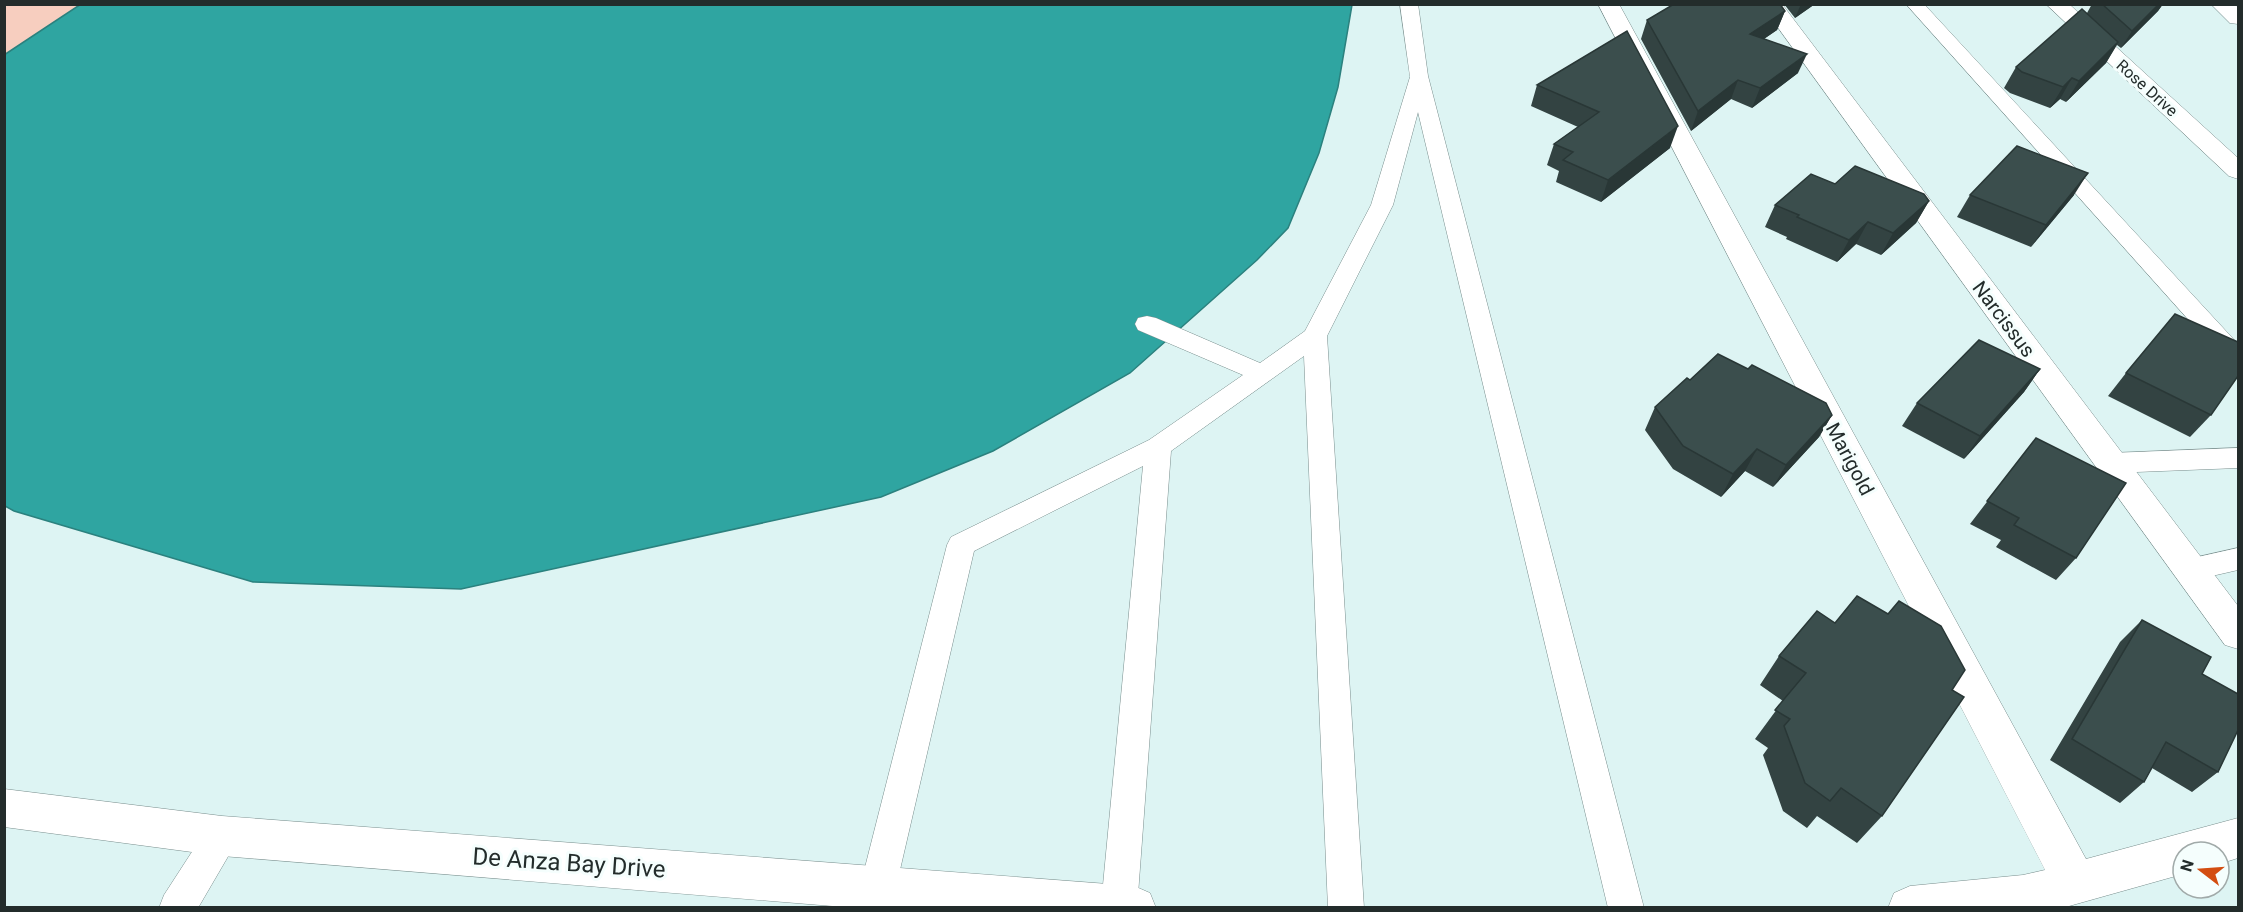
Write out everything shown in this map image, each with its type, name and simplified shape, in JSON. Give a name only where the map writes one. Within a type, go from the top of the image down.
[{"type":"street","name":"Marigold","points":[[1608,4],[2075,883]]},
{"type":"street","name":"Narcissus","points":[[1771,4],[2238,634]]},
{"type":"street","name":"Rose Drive","points":[[2056,4],[2238,171]]},
{"type":"street","points":[[2221,4],[2238,18]]},
{"type":"street","name":"De Anza Bay Drive","points":[[4,808],[222,836],[815,895],[878,887],[1126,907]]},
{"type":"street","points":[[1910,908],[2022,897],[2171,856]]},
{"type":"lane","points":[[1409,4],[1419,76],[1626,908]]},
{"type":"lane","points":[[1914,4],[2238,359]]},
{"type":"lane","points":[[878,887],[961,545],[1158,447],[1315,336],[1382,205],[1419,76]]},
{"type":"lane","points":[[1147,324],[1262,373]]},
{"type":"lane","points":[[1315,336],[1346,908]]},
{"type":"lane","points":[[1126,907],[1158,447]]},
{"type":"lane","points":[[2111,463],[2238,458]]},
{"type":"lane","points":[[2190,569],[2238,559]]},
{"type":"lane","points":[[177,908],[222,836]]},
{"type":"shaded area","points":[[4,5],[81,5],[5,53]]},
{"type":"water","points":[[81,4],[1352,5],[1338,87],[1319,153],[1288,228],[1257,260],[1130,373],[993,451],[881,497],[461,589],[253,582],[14,511],[5,506],[4,55]]},
{"type":"building","points":[[1674,4],[1780,4],[1785,11],[1750,34],[1807,54],[1760,88],[1738,80],[1698,111],[1647,20]]},
{"type":"building","points":[[2102,4],[2159,4],[2132,31]]},
{"type":"building","points":[[2082,9],[2118,42],[2079,81],[2072,78],[2063,87],[2022,72],[2016,67]]},
{"type":"building","points":[[1627,31],[1678,126],[1608,180],[1563,160],[1573,152],[1554,144],[1599,112],[1537,85]]},
{"type":"building","points":[[2017,146],[2088,173],[2046,225],[1970,195]]},
{"type":"building","points":[[1855,166],[1924,194],[1929,201],[1893,233],[1868,222],[1849,240],[1775,205],[1811,174],[1835,184]]},
{"type":"building","points":[[2175,314],[2238,342],[2238,376],[2211,415],[2126,373]]},
{"type":"building","points":[[1979,340],[2040,369],[1980,436],[1917,403]]},
{"type":"building","points":[[1718,354],[1748,369],[1752,365],[1826,403],[1832,415],[1786,465],[1757,449],[1733,474],[1683,446],[1655,407],[1687,378],[1690,380]]},
{"type":"building","points":[[2036,438],[2126,483],[2076,558],[2014,525],[2019,518],[1987,501]]},
{"type":"building","points":[[1857,596],[1888,614],[1899,601],[1941,626],[1965,670],[1952,690],[1964,697],[1882,816],[1841,788],[1830,801],[1805,783],[1784,726],[1790,719],[1775,710],[1806,673],[1779,656],[1817,611],[1835,623]]},
{"type":"building","points":[[2142,620],[2211,657],[2202,674],[2238,694],[2238,730],[2218,772],[2166,742],[2144,782],[2072,739]]}]
